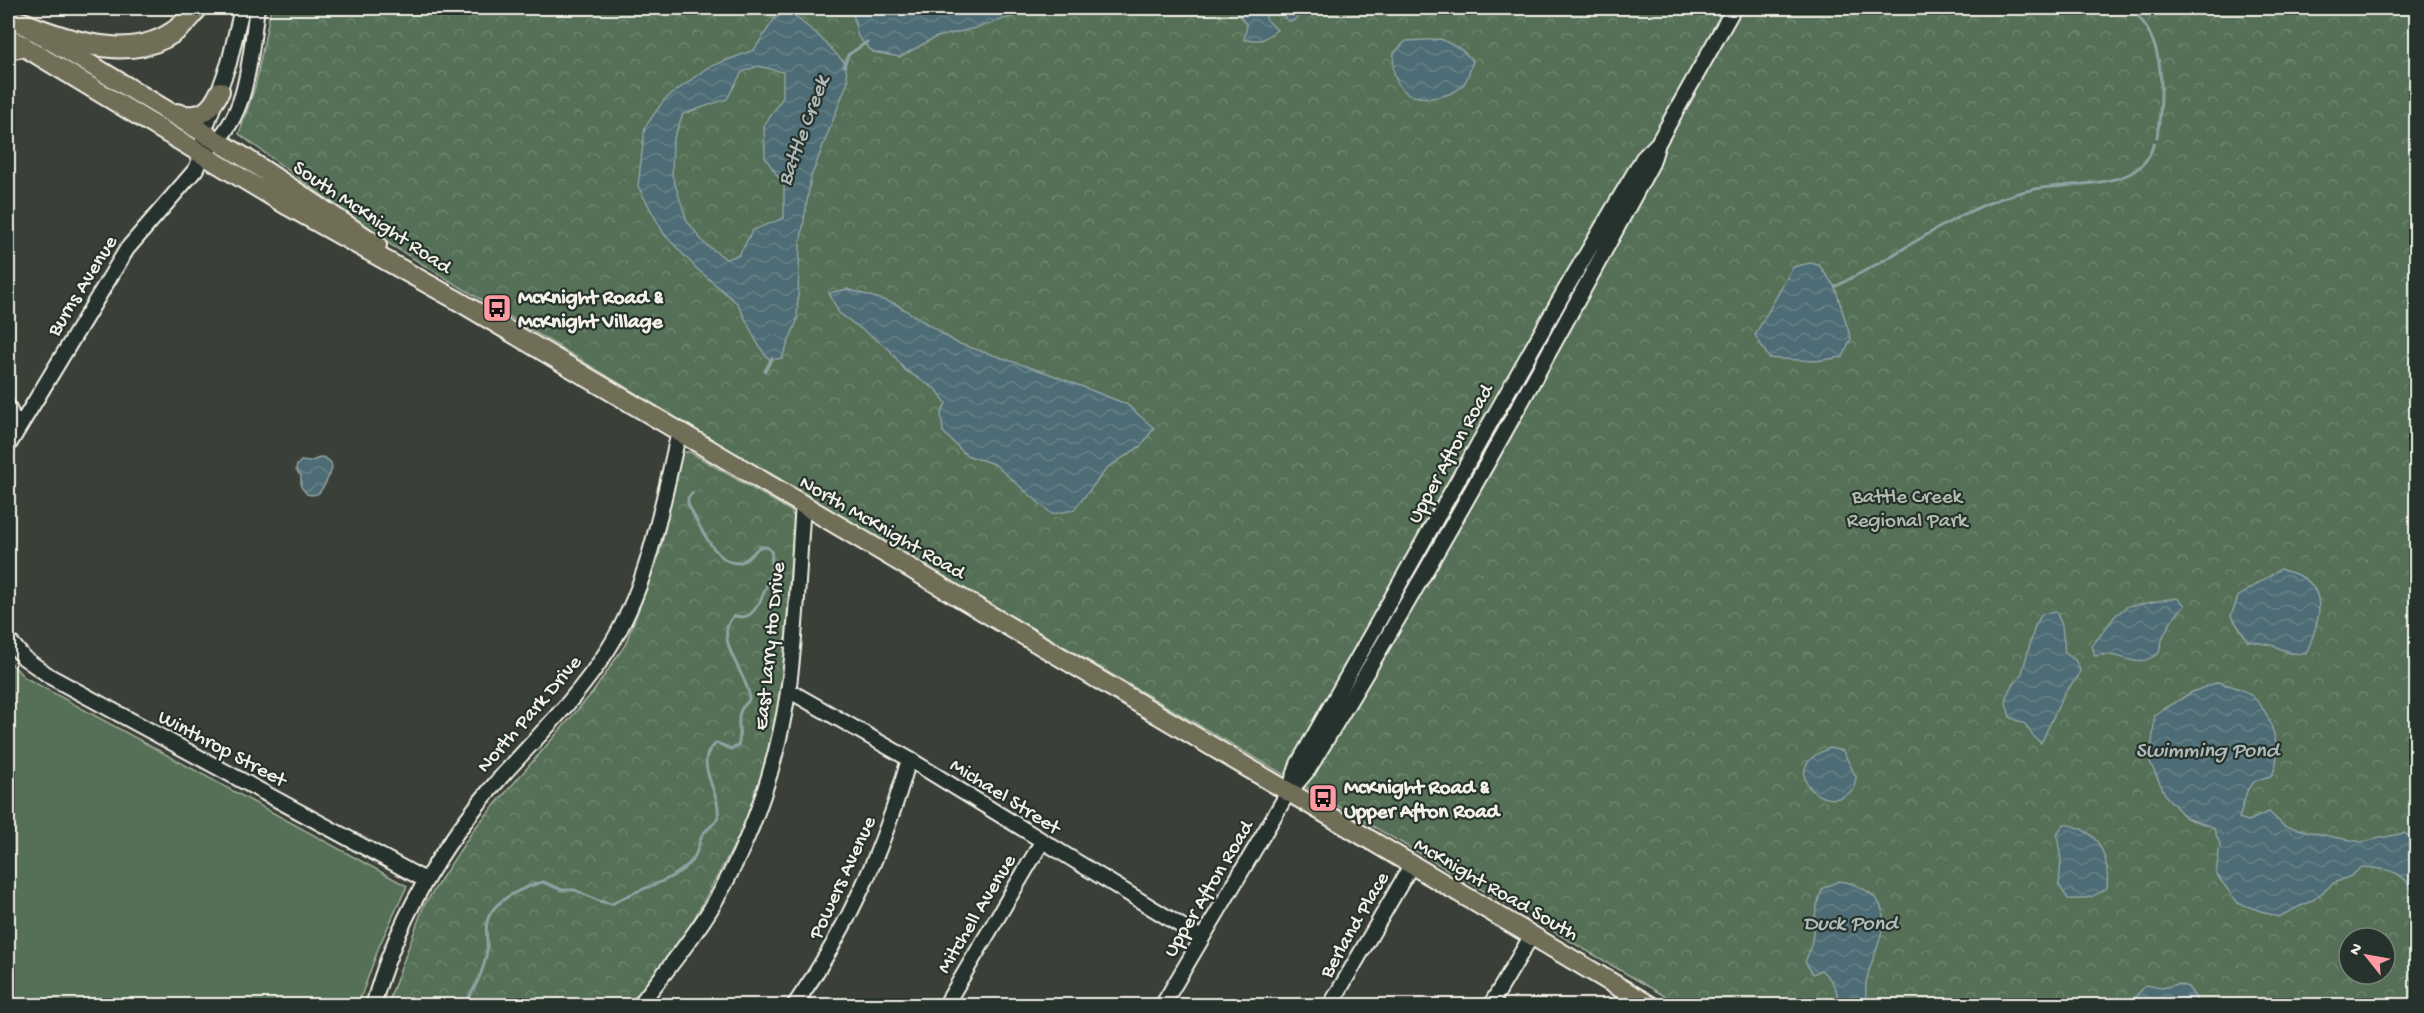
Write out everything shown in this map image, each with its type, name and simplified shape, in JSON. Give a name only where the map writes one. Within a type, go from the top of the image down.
[{"type":"highway","points":[[13,34],[135,48],[170,36],[197,8]]},
{"type":"main road","name":"South McKnight Road","points":[[13,34],[164,109],[211,136],[298,191],[455,299]]},
{"type":"main road","name":"South McKnight Road","points":[[13,34],[202,154],[339,236],[455,299]]},
{"type":"main road","points":[[164,109],[188,116],[197,116],[213,106],[220,91]]},
{"type":"main road","name":"North McKnight Road","points":[[455,299],[1289,791]]},
{"type":"main road","name":"McKnight Road South","points":[[1289,791],[1651,1005]]},
{"type":"street","points":[[202,154],[211,136],[220,91],[242,8]]},
{"type":"street","points":[[211,136],[233,118],[238,105],[257,8]]},
{"type":"street","name":"Upper Afton Road","points":[[1162,1005],[1289,791],[1298,764],[1564,292],[1643,158],[1658,143],[1734,8]]},
{"type":"street","name":"Burns Avenue","points":[[8,446],[127,249],[196,169],[202,154]]},
{"type":"street","points":[[8,406],[17,429]]},
{"type":"street","name":"North Park Drive","points":[[373,1005],[395,941],[425,880],[453,837],[484,798],[577,695],[626,619],[638,592],[658,530],[679,432]]},
{"type":"street","name":"East Larry Ho Drive","points":[[639,1005],[688,944],[710,910],[759,808],[770,773],[788,690],[803,506]]},
{"type":"street","name":"Winthrop Street","points":[[8,639],[24,658],[51,676],[425,880]]},
{"type":"street","name":"Michael Street","points":[[788,690],[909,759],[1201,938]]},
{"type":"street","name":"Powers Avenue","points":[[794,1005],[831,951],[859,898],[885,836],[909,759]]},
{"type":"street","name":"Mitchell Avenue","points":[[945,1005],[1042,842]]},
{"type":"street","name":"Berland Place","points":[[1330,1005],[1412,864]]},
{"type":"street","points":[[1490,1005],[1532,935]]},
{"type":"green space","name":"Battle Creek Regional Park","points":[[271,8],[2416,8],[2416,1005],[1680,1005],[802,494],[381,239],[239,134],[255,87]]},
{"type":"green space","points":[[684,452],[690,452],[791,511],[794,518],[782,690],[766,762],[741,833],[690,926],[632,1005],[387,1006],[424,905],[474,829],[593,692],[625,645],[659,556],[681,456]]},
{"type":"green space","points":[[8,660],[24,677],[407,886],[380,944],[358,1005],[8,1005]]},
{"type":"water","points":[[1291,7],[1296,9],[1298,14],[1296,19],[1291,21],[1286,19],[1284,14],[1286,9]]},
{"type":"water","points":[[852,8],[1038,8],[979,27],[934,38],[900,57],[873,52],[858,37]]},
{"type":"water","points":[[1236,8],[1267,8],[1266,19],[1277,30],[1262,40],[1244,40],[1247,25]]},
{"type":"water","points":[[788,11],[817,34],[845,63],[848,81],[811,177],[800,245],[797,321],[782,358],[771,360],[755,339],[738,304],[697,269],[664,234],[638,186],[645,127],[664,100],[707,68],[754,50],[775,18]],"holes":[[[758,66],[783,72],[783,97],[764,126],[765,157],[784,186],[784,218],[753,230],[739,255],[726,259],[703,242],[687,221],[672,175],[673,140],[683,114],[727,99],[742,72]]]},
{"type":"water","points":[[1441,39],[1462,50],[1473,61],[1466,81],[1449,94],[1432,98],[1415,96],[1402,89],[1393,67],[1394,53],[1406,41]]},
{"type":"water","points":[[1810,263],[1819,265],[1835,287],[1851,339],[1843,357],[1815,361],[1769,358],[1755,335],[1793,267]]},
{"type":"water","points":[[847,289],[896,304],[957,343],[1050,374],[1126,404],[1154,428],[1141,446],[1108,467],[1074,510],[1052,514],[994,464],[966,455],[943,432],[941,414],[946,403],[937,390],[905,370],[889,349],[839,313],[829,293]]},
{"type":"water","points":[[322,457],[332,465],[331,472],[318,493],[307,494],[301,487],[301,476],[296,470],[297,465],[301,461],[309,462]]},
{"type":"water","points":[[2280,569],[2302,577],[2311,584],[2316,593],[2319,613],[2306,654],[2290,653],[2272,645],[2248,641],[2231,616],[2238,597]]},
{"type":"water","points":[[2177,598],[2185,605],[2168,627],[2159,653],[2139,661],[2118,656],[2095,656],[2092,646],[2115,616],[2128,606]]},
{"type":"water","points":[[2056,612],[2062,625],[2065,653],[2075,660],[2080,670],[2078,677],[2065,692],[2041,743],[2025,724],[2010,717],[2006,703],[2009,690],[2022,673],[2035,626],[2042,614]]},
{"type":"water","name":"Swimming Pond","points":[[2218,682],[2245,691],[2260,704],[2270,723],[2276,746],[2277,757],[2271,776],[2250,786],[2239,818],[2248,821],[2269,812],[2284,826],[2362,842],[2404,833],[2416,840],[2416,921],[2411,889],[2402,877],[2387,870],[2362,867],[2351,876],[2334,883],[2313,900],[2278,917],[2238,903],[2216,874],[2220,844],[2213,827],[2186,818],[2166,796],[2150,762],[2155,715],[2192,692]]},
{"type":"water","points":[[1830,748],[1843,751],[1856,777],[1854,789],[1842,797],[1833,799],[1816,794],[1806,781],[1804,773],[1813,757]]},
{"type":"water","points":[[2064,824],[2076,827],[2094,838],[2104,855],[2107,888],[2093,896],[2068,899],[2059,885],[2061,860],[2057,835]]},
{"type":"water","name":"Duck Pond","points":[[1839,881],[1865,890],[1876,898],[1881,908],[1882,931],[1867,978],[1866,1005],[1837,1005],[1836,990],[1832,982],[1821,970],[1813,974],[1805,962],[1811,944],[1819,897],[1823,888]]},
{"type":"water","points":[[2178,984],[2188,987],[2197,1000],[2195,1005],[2136,1005],[2136,996],[2146,985],[2162,988]]},
{"type":"waterway","points":[[2131,8],[2151,36],[2160,68],[2161,103],[2157,137]]},
{"type":"waterway","name":"Battle Creek","points":[[844,66],[848,55],[867,42]]},
{"type":"waterway","points":[[1835,287],[1978,207],[2035,189],[2117,179],[2128,175],[2146,161],[2154,143]]},
{"type":"waterway","name":"Battle Creek","points":[[765,371],[772,358]]},
{"type":"waterway","name":"Battle Creek","points":[[462,1006],[475,987],[484,964],[487,950],[486,929],[490,914],[502,901],[518,891],[543,882],[562,890],[575,890],[612,904],[666,880],[685,867],[695,856],[703,834],[717,819],[718,807],[706,758],[709,750],[717,743],[731,749],[738,746],[739,714],[749,697],[728,644],[726,634],[728,624],[734,616],[749,615],[759,603],[767,585],[772,558],[771,551],[767,547],[759,547],[741,562],[732,563],[724,559],[709,542],[688,504],[688,498],[692,493]]},
{"type":"place","name":"McKnight Road & McKnight Village","points":[[497,308]]},
{"type":"place","name":"McKnight Road & Upper Afton Road","points":[[1323,798]]}]
